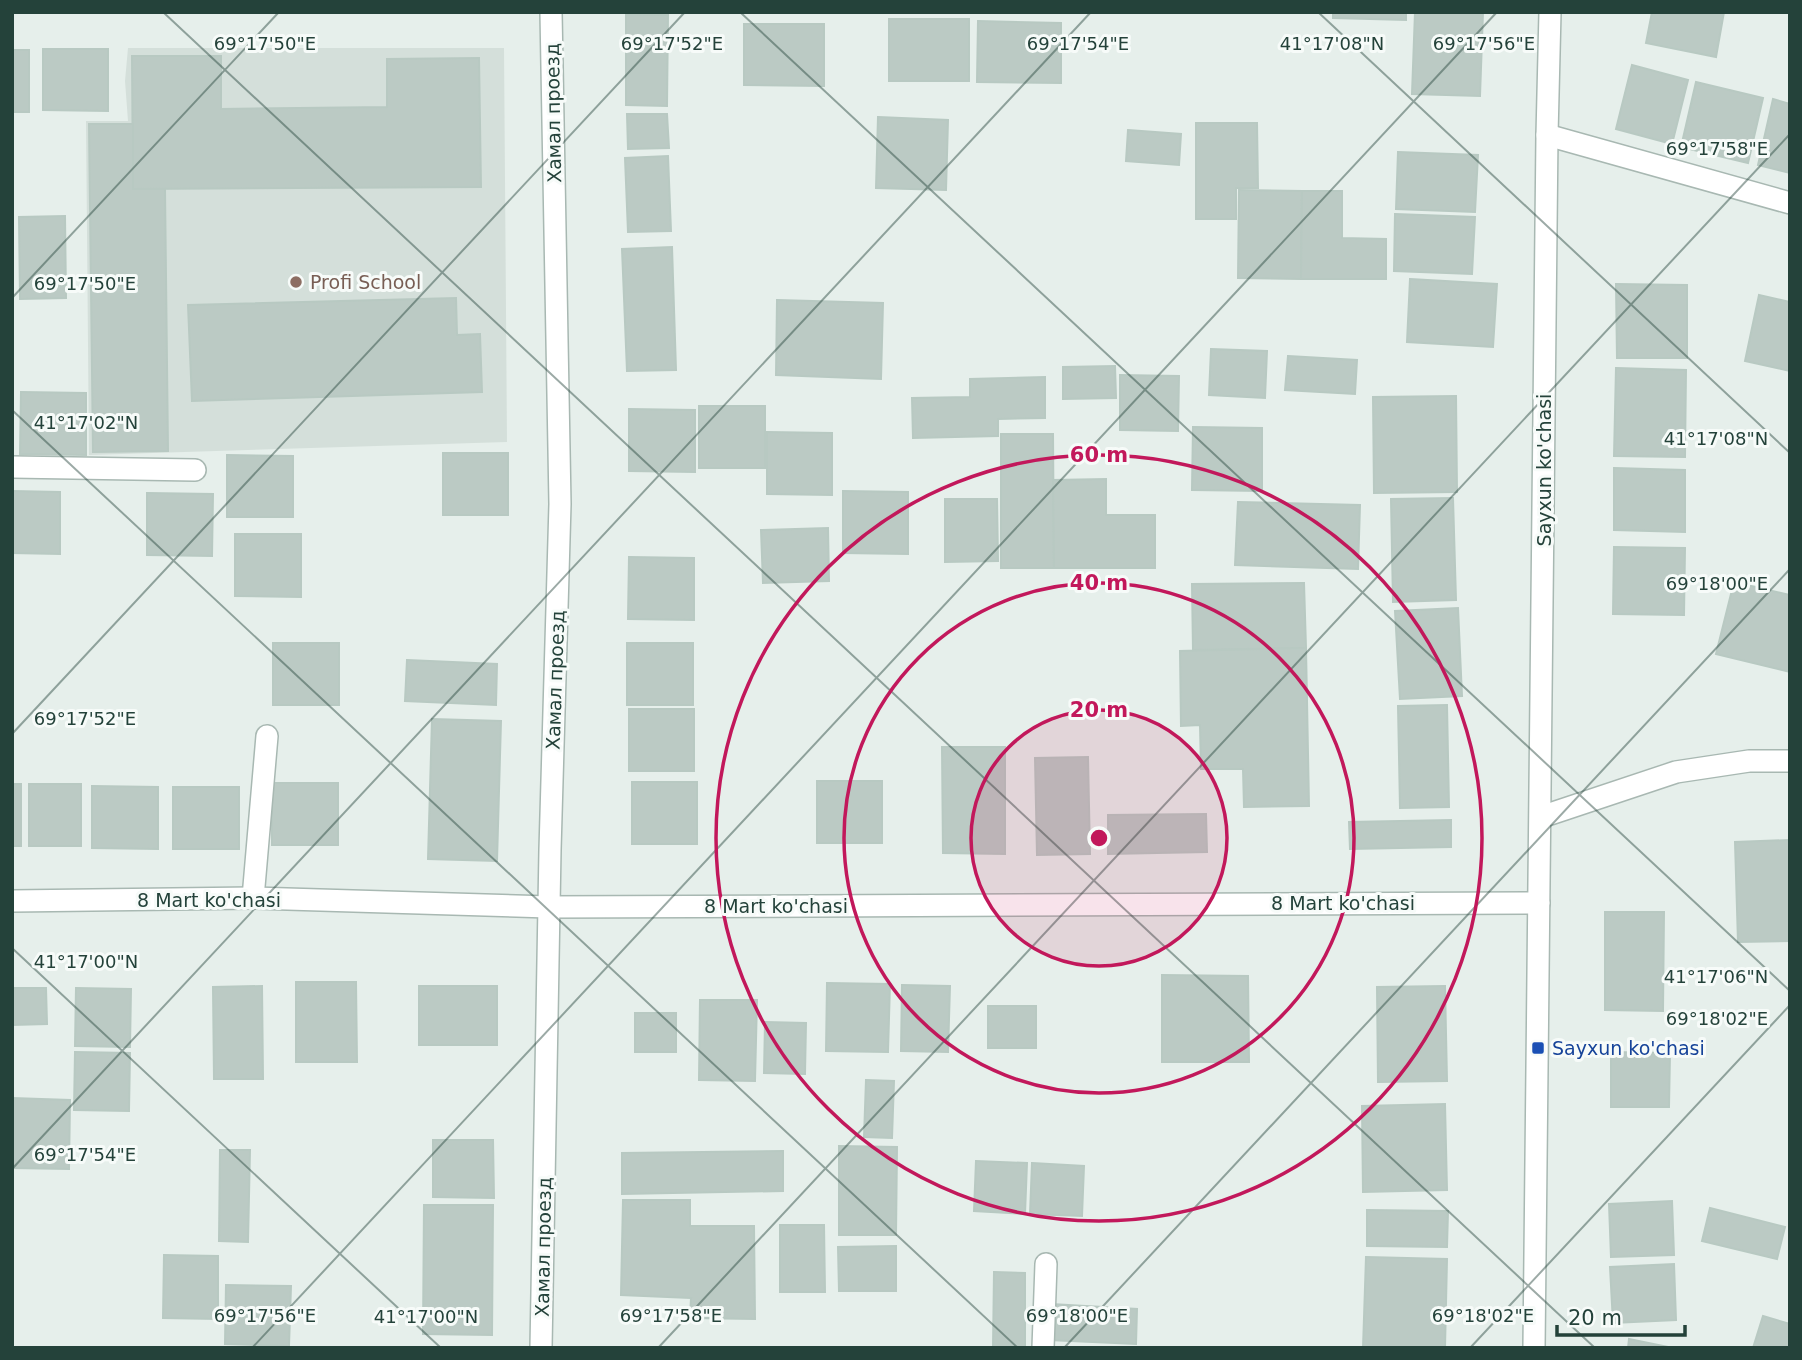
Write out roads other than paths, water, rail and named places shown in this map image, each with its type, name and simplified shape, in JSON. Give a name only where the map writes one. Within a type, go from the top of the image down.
[{"type":"street","name":"Хамал проезд","points":[[541,1348],[560,503],[551,12]]},
{"type":"street","name":"Sayxun ko'chasi","points":[[1534,1348],[1550,12]]},
{"type":"street","points":[[1547,135],[1790,203]]},
{"type":"street","points":[[12,467],[195,470]]},
{"type":"street","points":[[253,898],[267,736]]},
{"type":"street","points":[[1541,817],[1676,772],[1749,761],[1790,761]]},
{"type":"street","name":"8 Mart ko'chasi","points":[[12,901],[253,898],[549,906],[1539,903]]},
{"type":"street","points":[[1042,1348],[1046,1264]]},
{"type":"place","name":"Profi School","points":[[296,282]]},
{"type":"place","name":"Sayxun ko'chasi","points":[[1538,1048]]}]
